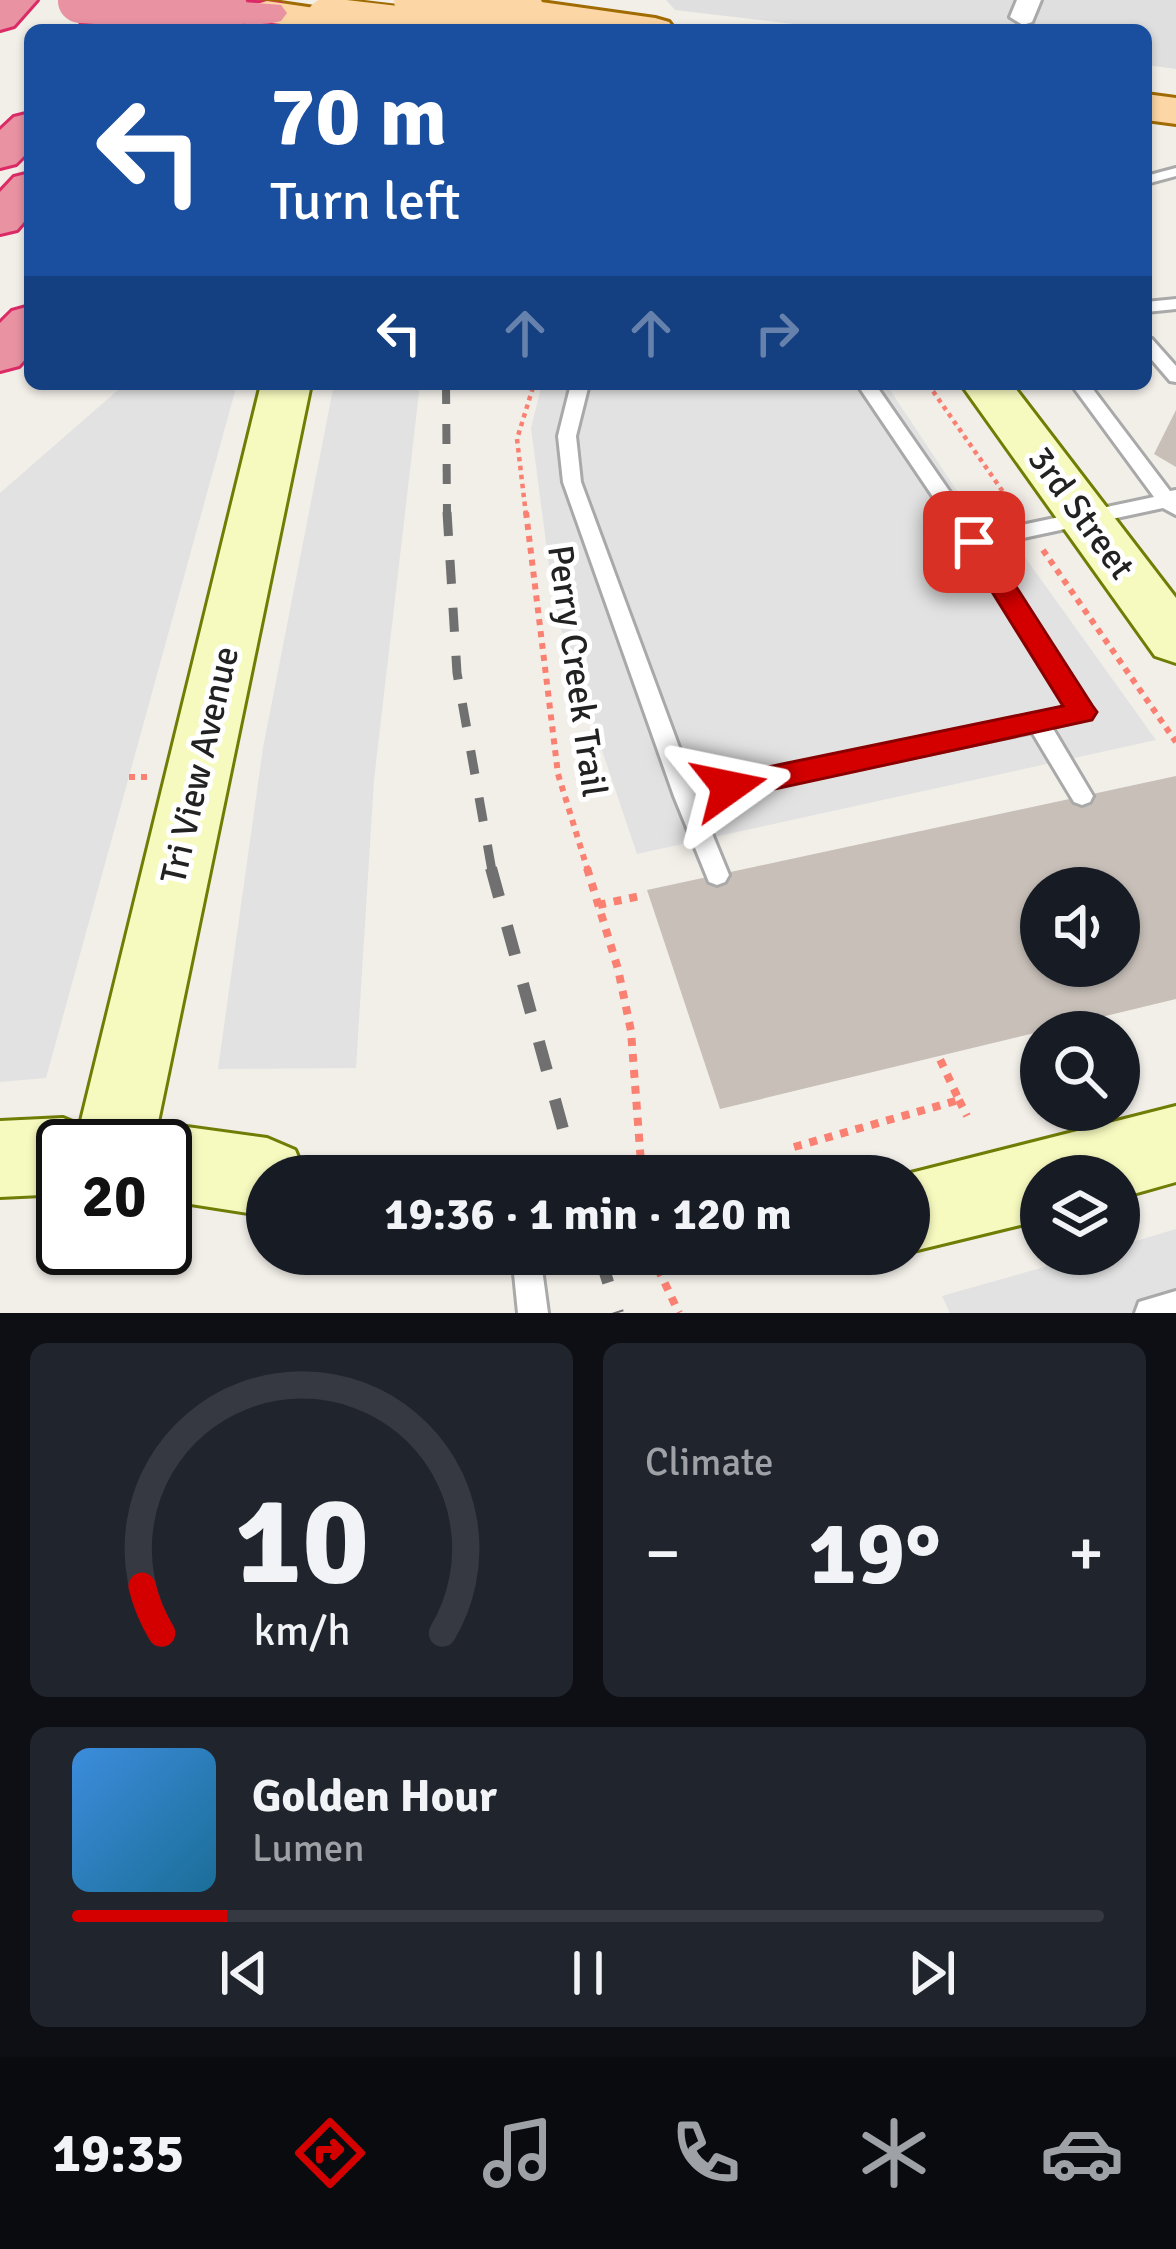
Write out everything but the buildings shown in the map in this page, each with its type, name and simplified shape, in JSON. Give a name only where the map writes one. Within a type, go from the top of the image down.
[{"type":"highway","points":[[0,18],[18,0]]},
{"type":"highway","points":[[57,0],[245,10]]},
{"type":"highway","points":[[123,24],[142,0]]},
{"type":"highway","points":[[195,24],[245,10]]},
{"type":"highway","points":[[0,154],[24,132]]},
{"type":"highway","points":[[0,220],[24,194]]},
{"type":"highway","points":[[0,355],[24,329]]},
{"type":"main road","points":[[416,0],[613,24]]},
{"type":"main road","points":[[245,10],[385,24]]},
{"type":"street","name":"Tri View Avenue","points":[[120,1119],[285,390]]},
{"type":"street","name":"3rd Street","points":[[990,390],[1176,641]]},
{"type":"street","points":[[1135,1155],[1176,1144]]},
{"type":"street","points":[[0,1159],[36,1157]]},
{"type":"street","points":[[192,1166],[246,1174]]},
{"type":"street","points":[[930,1207],[1020,1185]]},
{"type":"lane","points":[[1152,350],[1176,377]]},
{"type":"lane","points":[[578,390],[567,436],[572,482],[717,875]]},
{"type":"lane","points":[[685,796],[1082,712],[870,390]]},
{"type":"lane","points":[[974,542],[1173,502],[1085,390]]},
{"type":"lane","points":[[1038,722],[1082,796]]},
{"type":"lane","points":[[528,1275],[533,1313]]},
{"type":"lane","points":[[1150,1313],[1176,1306]]},
{"type":"path","name":"Perry Creek Trail","points":[[532,390],[518,439],[558,774],[631,1030],[640,1155]]},
{"type":"path","points":[[932,390],[1176,742]]},
{"type":"path","points":[[598,905],[644,895]]},
{"type":"path","points":[[938,1055],[967,1116]]},
{"type":"path","points":[[794,1147],[959,1100]]},
{"type":"path","points":[[661,1275],[679,1313]]},
{"type":"shaded area","points":[[666,0],[1176,0],[1176,69],[1152,66],[1152,24],[793,24],[675,10]]},
{"type":"shaded area","points":[[118,390],[235,390],[46,1078],[0,1082],[0,493]]},
{"type":"shaded area","points":[[333,390],[419,390],[374,780],[356,1068],[218,1069],[263,748]]},
{"type":"shaded area","points":[[540,390],[890,390],[971,512],[999,521],[1156,740],[637,854],[555,611],[531,428]]},
{"type":"shaded area","points":[[1176,1229],[1176,1313],[950,1313],[942,1296],[1020,1274],[1140,1275],[1140,1240]]},
{"type":"railway","points":[[439,0],[440,24]]},
{"type":"railway","points":[[446,390],[447,515]]},
{"type":"railway","points":[[447,512],[457,673],[492,871]]},
{"type":"railway","points":[[491,868],[570,1155]]},
{"type":"railway","points":[[606,1275],[618,1313]]},
{"type":"route","points":[[729,787],[1082,712],[974,542]]}]
